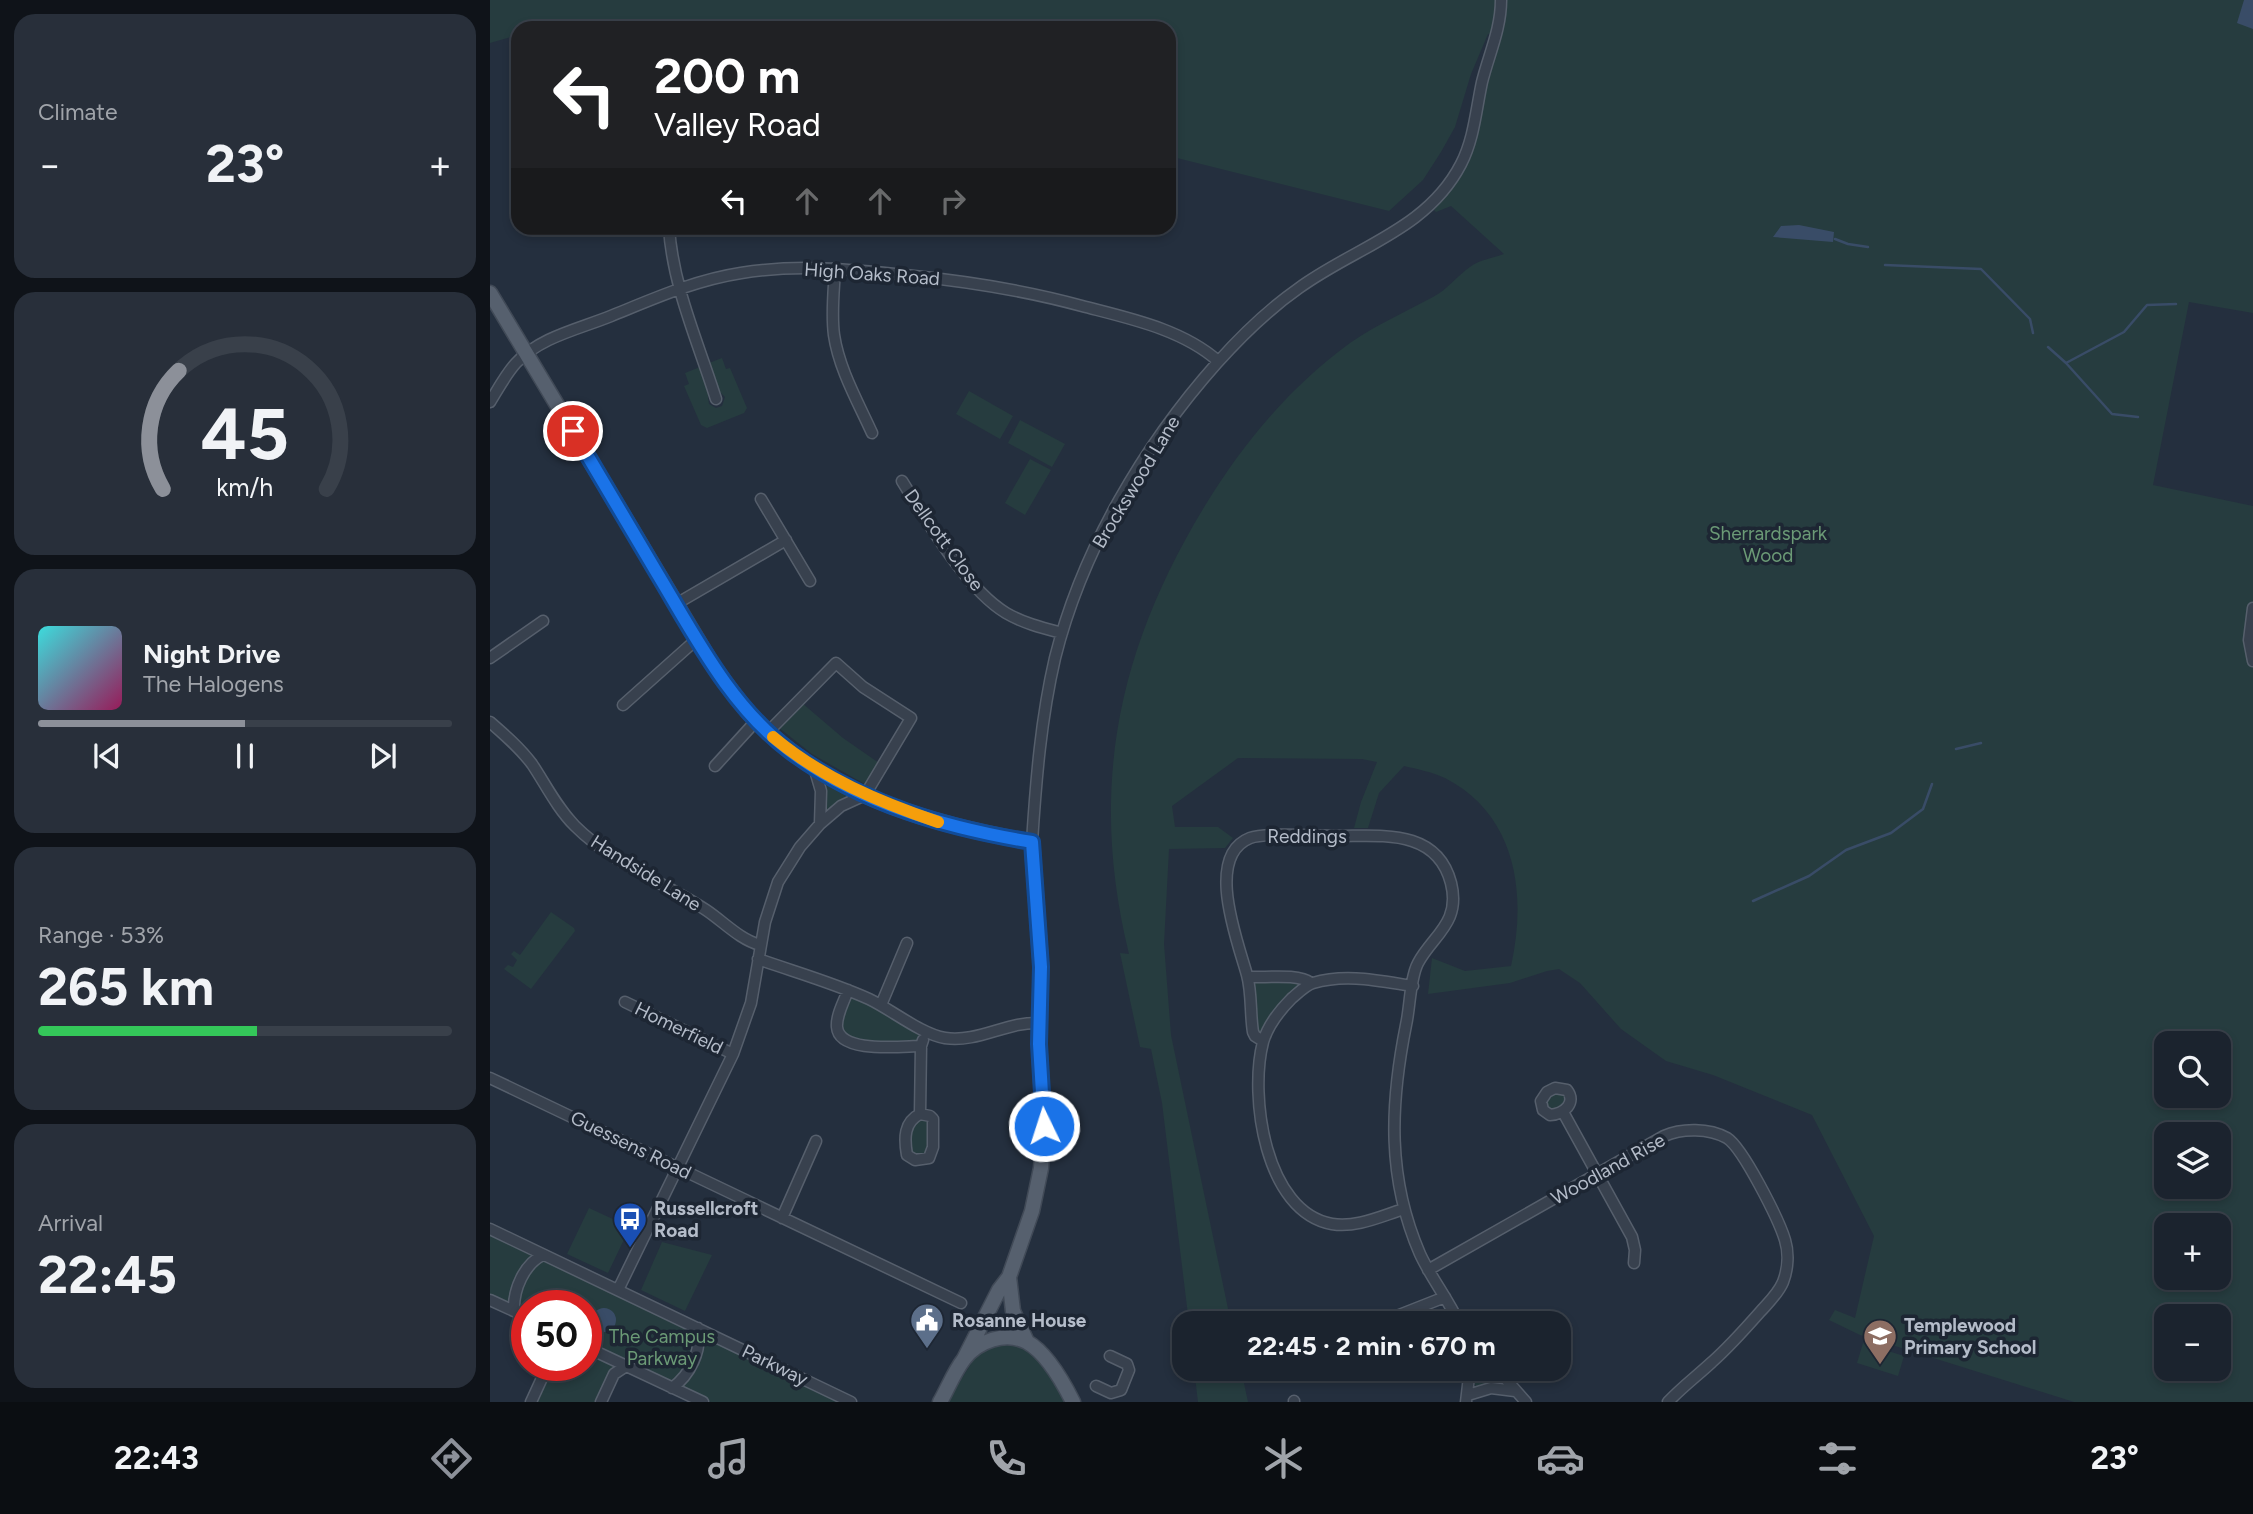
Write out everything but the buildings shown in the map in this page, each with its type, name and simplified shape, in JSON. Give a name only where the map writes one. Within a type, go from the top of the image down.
[{"type":"main road","points":[[490,293],[697,639],[729,688],[756,721],[814,767],[866,795],[942,824],[1032,842],[1041,967],[1040,1072],[1044,1126],[1041,1168],[1032,1211],[1009,1277],[999,1290],[940,1402]]},
{"type":"main road","points":[[1009,1277],[1013,1311],[1027,1342],[1056,1373],[1073,1402]]},
{"type":"main road","points":[[964,1359],[979,1346],[995,1339],[1011,1338],[1027,1342]]},
{"type":"street","name":"Brockswood Lane","points":[[1032,842],[1043,722],[1062,633],[1094,553],[1142,464],[1179,409],[1218,361],[1250,328],[1300,286],[1399,230],[1435,201],[1461,163],[1471,138],[1483,80],[1496,39],[1501,0]]},
{"type":"street","points":[[670,235],[679,288],[716,399]]},
{"type":"street","name":"High Oaks Road","points":[[527,353],[558,337],[679,288],[741,272],[782,268],[835,268],[950,280],[1056,299],[1155,327],[1186,340],[1218,361]]},
{"type":"street","points":[[835,268],[833,323],[837,348],[848,381],[872,433]]},
{"type":"street","points":[[490,402],[510,370],[527,353]]},
{"type":"street","name":"Dellcott Close","points":[[902,481],[962,570],[990,601],[1017,619],[1062,633]]},
{"type":"street","points":[[761,499],[810,581]]},
{"type":"street","points":[[676,604],[786,540]]},
{"type":"street","points":[[2253,608],[2249,640],[2253,661]]},
{"type":"street","points":[[490,658],[543,621]]},
{"type":"street","points":[[623,705],[697,639]]},
{"type":"street","points":[[618,1290],[733,1054],[751,1003],[760,945],[770,902],[778,882],[800,847],[820,824],[841,806],[866,795],[911,718],[863,687],[836,663],[768,732]]},
{"type":"street","points":[[715,766],[756,721]]},
{"type":"street","name":"Handside Lane","points":[[490,722],[521,751],[559,806],[592,841],[615,858],[706,910],[744,938],[760,945]]},
{"type":"street","points":[[814,767],[821,791],[820,824]]},
{"type":"street","name":"Reddings","points":[[1264,1041],[1253,1032],[1248,977],[1235,940],[1228,901],[1228,867],[1231,855],[1237,847],[1257,836],[1387,836],[1409,839],[1428,849],[1439,860],[1451,883],[1452,895],[1449,918],[1441,935],[1418,964],[1399,1059],[1393,1115],[1394,1145],[1404,1209],[1415,1241],[1428,1270],[1453,1311]]},
{"type":"street","points":[[881,1005],[907,943]]},
{"type":"street","points":[[758,959],[848,990],[937,1036],[955,1039],[979,1036],[1023,1024],[1040,1023]]},
{"type":"street","points":[[1248,977],[1300,976],[1311,983]]},
{"type":"street","points":[[1404,1209],[1364,1222],[1336,1224],[1324,1222],[1298,1206],[1275,1174],[1269,1159],[1259,1087],[1259,1065],[1269,1029],[1283,1008],[1311,983],[1357,978],[1413,986]]},
{"type":"street","points":[[848,990],[838,1018],[837,1031],[840,1037],[868,1046],[921,1046]]},
{"type":"street","name":"Homerfield","points":[[625,1002],[733,1054]]},
{"type":"street","points":[[920,1114],[921,1046],[928,1032]]},
{"type":"street","name":"Guessens Road","points":[[490,1078],[961,1303]]},
{"type":"street","points":[[1563,1112],[1632,1237],[1633,1263]]},
{"type":"street","name":"Woodland Rise","points":[[1428,1270],[1675,1131],[1717,1134],[1735,1144],[1744,1157],[1786,1241],[1787,1265],[1779,1290],[1742,1332],[1668,1402]]},
{"type":"street","points":[[782,1218],[816,1141]]},
{"type":"street","name":"Parkway","points":[[490,1229],[851,1402]]},
{"type":"street","points":[[516,1290],[528,1266],[543,1255]]},
{"type":"street","points":[[1409,1311],[1445,1297]]},
{"type":"street","points":[[490,1300],[511,1310]]},
{"type":"street","points":[[672,1388],[686,1376],[699,1347],[698,1328]]},
{"type":"street","points":[[602,1355],[703,1402]]},
{"type":"street","points":[[1096,1386],[1111,1393],[1121,1390],[1129,1370],[1127,1364],[1110,1356]]},
{"type":"street","points":[[601,1402],[614,1374],[626,1366]]},
{"type":"street","points":[[531,1402],[541,1381]]},
{"type":"street","points":[[1507,1381],[1526,1402]]},
{"type":"street","points":[[1467,1398],[1491,1388],[1515,1391]]},
{"type":"green space","name":"Sherrardspark Wood","points":[[490,0],[2253,0],[2253,313],[2189,302],[2153,485],[2253,506],[2253,1402],[2074,1402],[1860,1335],[1829,1320],[1835,1310],[1855,1318],[1874,1236],[1812,1115],[1713,1075],[1666,1061],[1621,1029],[1580,983],[1559,969],[1510,983],[1428,994],[1432,958],[1465,971],[1511,966],[1518,912],[1511,859],[1502,835],[1488,813],[1469,794],[1445,778],[1404,766],[1379,793],[1368,828],[1354,828],[1377,762],[1362,759],[1238,758],[1172,806],[1175,827],[1218,827],[1233,838],[1225,848],[1169,849],[1164,944],[1171,1035],[1228,1311],[1188,1311],[1162,1103],[1151,1049],[1140,1047],[1120,953],[1129,954],[1117,893],[1111,833],[1112,776],[1119,720],[1132,666],[1151,612],[1176,558],[1221,481],[1270,416],[1308,378],[1350,343],[1438,294],[1474,265],[1504,254],[1451,206],[1436,212],[1434,210],[1453,186],[1501,32],[1488,34],[1471,74],[1455,127],[1441,152],[1423,180],[1389,211],[1176,158],[1176,21],[511,21],[511,37],[490,43]]},
{"type":"green space","points":[[722,358],[726,369],[730,368],[747,408],[744,413],[707,428],[701,425],[684,386],[689,384],[685,373],[700,367],[711,391],[709,404],[716,408],[722,406],[725,397],[718,390],[709,363]]},
{"type":"green space","points":[[969,391],[1013,416],[1000,439],[956,414]]},
{"type":"green space","points":[[1020,420],[1065,444],[1052,467],[1008,443]]},
{"type":"green space","points":[[1030,459],[1051,470],[1025,515],[1005,503]]},
{"type":"green space","points":[[802,703],[843,738],[879,763],[868,786],[812,754],[778,727]]},
{"type":"green space","points":[[822,781],[850,796],[828,811],[825,810]]},
{"type":"green space","points":[[551,912],[575,931],[531,989],[504,969],[508,965],[513,967],[517,960],[511,954],[514,951],[520,955]]},
{"type":"green space","points":[[1299,981],[1302,986],[1263,1033],[1257,1034],[1253,983]]},
{"type":"green space","points":[[850,997],[859,998],[920,1033],[918,1041],[883,1045],[844,1036],[840,1018]]},
{"type":"green space","points":[[1558,1091],[1569,1099],[1556,1111],[1546,1110],[1545,1099]]},
{"type":"green space","points":[[917,1119],[930,1120],[927,1154],[919,1158],[908,1149],[907,1134]]},
{"type":"green space","points":[[589,1208],[630,1227],[608,1273],[567,1254]]},
{"type":"green space","points":[[490,1233],[533,1254],[516,1290],[511,1290],[509,1304],[490,1296]]},
{"type":"green space","points":[[662,1242],[712,1255],[685,1311],[641,1290]]},
{"type":"green space","name":"The Campus Parkway","points":[[545,1260],[693,1331],[696,1340],[683,1371],[674,1379],[668,1380],[602,1349],[602,1290],[520,1290],[531,1270]]},
{"type":"green space","name":"The Campus Parkway","points":[[706,1337],[841,1402],[711,1402],[681,1388]]},
{"type":"green space","points":[[1010,1342],[1037,1360],[1067,1402],[947,1402],[977,1354],[987,1345]]},
{"type":"green space","points":[[1863,1343],[1904,1356],[1898,1376],[1857,1363]]},
{"type":"green space","points":[[602,1360],[616,1367],[597,1402],[534,1402],[544,1381],[602,1381]]},
{"type":"green space","points":[[1195,1381],[1244,1381],[1248,1402],[1198,1402]]},
{"type":"green space","points":[[1498,1381],[1497,1384],[1477,1387],[1473,1382]]},
{"type":"water","points":[[2244,0],[2253,0],[2253,29],[2237,23]]},
{"type":"water","points":[[1799,225],[1834,232],[1833,242],[1773,237],[1781,226]]},
{"type":"water","points":[[602,1308],[613,1311],[613,1329],[602,1332]]},
{"type":"waterway","points":[[1835,239],[1868,247]]},
{"type":"waterway","points":[[1885,265],[1981,269],[2030,319],[2033,333]]},
{"type":"waterway","points":[[2066,363],[2124,332],[2147,305],[2176,304]]},
{"type":"waterway","points":[[2048,347],[2112,414],[2138,417]]},
{"type":"waterway","points":[[1956,749],[1981,743]]},
{"type":"waterway","points":[[1753,901],[1809,876],[1846,850],[1891,833],[1923,809],[1932,784]]},
{"type":"slow traffic","points":[[773,737],[814,767],[842,783],[938,822]]},
{"type":"place","name":"Russellcroft Road","points":[[630,1249]]},
{"type":"place","name":"Rosanne House","points":[[927,1350]]},
{"type":"place","name":"Templewood Primary School","points":[[1880,1366]]},
{"type":"route","points":[[573,431],[714,667],[744,707],[768,732],[814,767],[866,795],[942,824],[1032,842],[1041,967],[1039,1044],[1044,1126]]}]
